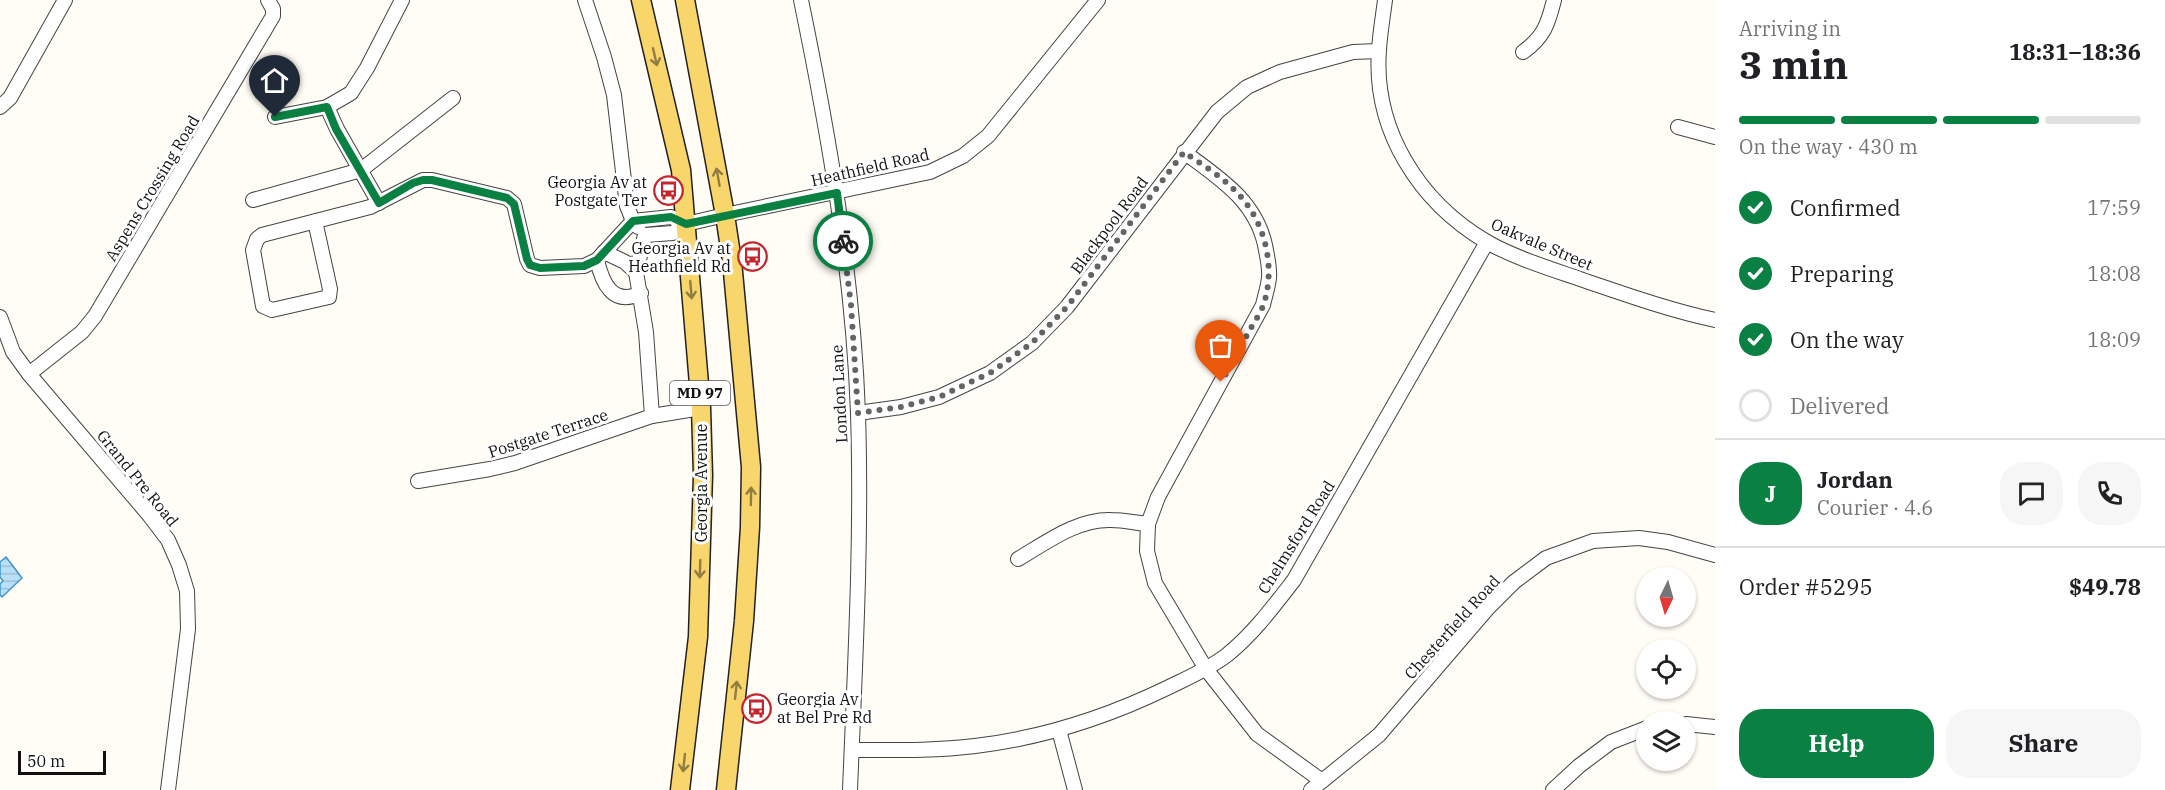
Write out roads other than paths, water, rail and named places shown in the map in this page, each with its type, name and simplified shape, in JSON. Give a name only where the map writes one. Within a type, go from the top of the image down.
[{"type":"main road","name":"Georgia Avenue","points":[[641,0],[681,170],[701,408],[703,474],[698,637],[680,790]]},
{"type":"main road","name":"MD 97","points":[[685,0],[732,261],[751,467],[744,621],[726,790]]},
{"type":"street","points":[[0,107],[10,98],[65,0]]},
{"type":"street","name":"Aspens Crossing Road","points":[[29,374],[82,332],[95,316],[273,16],[273,9],[268,0]]},
{"type":"street","points":[[275,117],[327,107],[351,93],[367,68],[402,0]]},
{"type":"street","points":[[585,0],[614,95],[627,206],[633,221],[645,235]]},
{"type":"street","name":"London Lane","points":[[801,0],[837,193],[851,305],[858,413],[859,543],[850,790]]},
{"type":"street","name":"Heathfield Road","points":[[686,224],[930,172],[963,156],[988,136],[1098,0]]},
{"type":"street","name":"Oakvale Street","points":[[1385,0],[1378,51],[1382,96],[1388,120],[1409,169],[1442,208],[1487,242],[1545,267],[1627,295],[1715,320]]},
{"type":"street","points":[[1523,52],[1535,43],[1547,26],[1554,0]]},
{"type":"street","name":"Blackpool Road","points":[[858,413],[901,407],[939,397],[990,373],[1032,343],[1067,307],[1217,112],[1247,87],[1280,72],[1320,60],[1353,52],[1378,51]]},
{"type":"street","points":[[253,200],[361,170],[453,98]]},
{"type":"street","points":[[327,107],[336,129],[379,203]]},
{"type":"street","points":[[1678,127],[1715,137]]},
{"type":"street","points":[[1184,152],[1225,182],[1242,198],[1262,234],[1269,276],[1263,305],[1158,497],[1148,524],[1147,551],[1155,583],[1206,669],[1257,734],[1316,786]]},
{"type":"street","points":[[315,221],[330,289],[328,297],[272,310],[263,306],[253,250],[257,239],[262,235],[281,229],[370,207],[423,180],[488,192],[507,198],[514,204],[530,265],[540,268],[584,266],[600,256],[633,221],[671,217],[686,224]]},
{"type":"street","points":[[645,235],[673,233],[686,224]]},
{"type":"street","points":[[645,235],[636,272],[646,332],[652,416]]},
{"type":"street","name":"Chelmsford Road","points":[[852,750],[918,750],[976,746],[1059,730],[1132,705],[1206,669],[1227,655],[1260,625],[1294,580],[1487,242]]},
{"type":"street","points":[[600,256],[625,262],[636,272]]},
{"type":"street","points":[[600,256],[602,282],[607,288],[617,296],[627,297],[641,293]]},
{"type":"street","name":"Grand Pre Road","points":[[0,318],[14,352],[29,374],[149,515],[168,540],[179,565],[187,591],[188,629],[168,790]]},
{"type":"street","name":"Postgate Terrace","points":[[418,481],[515,463],[652,416],[701,408]]},
{"type":"street","points":[[1018,560],[1064,532],[1088,522],[1110,520],[1148,524]]},
{"type":"street","name":"Chesterfield Road","points":[[1316,786],[1379,735],[1488,608],[1514,582],[1546,558],[1593,541],[1639,538],[1668,542],[1715,555]]},
{"type":"street","points":[[1696,725],[1715,727]]},
{"type":"street","points":[[1059,730],[1076,790]]},
{"type":"street","points":[[1553,790],[1579,766],[1611,742],[1636,732]]},
{"type":"water","points":[[6,557],[22,578],[2,597],[0,584],[3,581],[0,577],[0,562]]},
{"type":"place","name":"Georgia Av at Postgate Ter","points":[[668,191]]},
{"type":"place","name":"Georgia Av at Heathfield Rd","points":[[752,257]]},
{"type":"place","name":"Georgia Av at Bel Pre Rd","points":[[756,708]]}]
